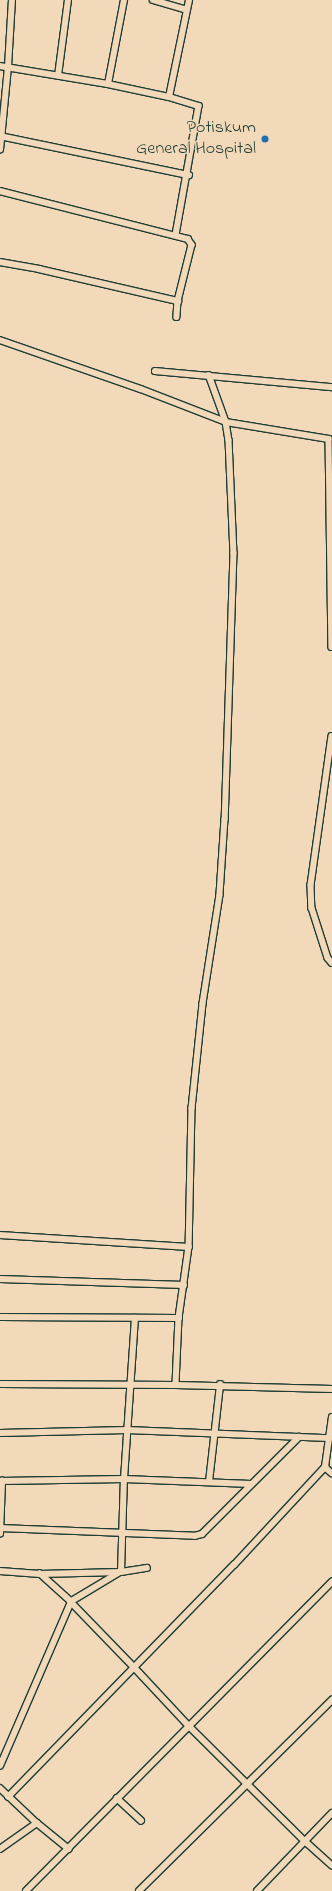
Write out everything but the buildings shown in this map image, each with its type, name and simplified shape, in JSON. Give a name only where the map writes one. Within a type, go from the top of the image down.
[{"type":"street","points":[[0,150],[8,67],[12,0]]},
{"type":"street","points":[[58,76],[68,0]]},
{"type":"street","points":[[108,84],[124,0]]},
{"type":"street","points":[[153,0],[186,10]]},
{"type":"street","points":[[169,97],[189,0]]},
{"type":"street","points":[[0,66],[108,84],[169,97],[199,106],[176,235]]},
{"type":"street","points":[[1,136],[188,174]]},
{"type":"street","points":[[0,191],[176,235],[188,240],[192,245],[178,301],[177,317]]},
{"type":"street","points":[[0,262],[39,269],[178,301]]},
{"type":"street","points":[[0,340],[131,385],[226,422],[331,439],[332,647]]},
{"type":"street","points":[[155,371],[332,387]]},
{"type":"street","points":[[176,1385],[178,1318],[189,1246],[192,1108],[202,1004],[220,894],[225,819],[234,553],[229,440],[226,422],[209,375]]},
{"type":"street","points":[[332,736],[311,885],[312,908],[328,958],[332,963]]},
{"type":"street","points":[[0,1235],[189,1246]]},
{"type":"street","points":[[0,1279],[184,1285]]},
{"type":"street","points":[[0,1317],[178,1318]]},
{"type":"street","points":[[121,1572],[124,1479],[136,1318]]},
{"type":"street","points":[[0,1384],[220,1385],[332,1389]]},
{"type":"street","points":[[209,1482],[220,1385]]},
{"type":"street","points":[[8,1797],[234,1565],[325,1467],[332,1417]]},
{"type":"street","points":[[0,1433],[127,1430],[329,1438]]},
{"type":"street","points":[[0,1528],[196,1536],[202,1534],[299,1437]]},
{"type":"street","points":[[325,1467],[332,1473]]},
{"type":"street","points":[[0,1534],[1,1481],[124,1479],[251,1484]]},
{"type":"street","points":[[0,1571],[40,1574],[121,1572],[147,1568]]},
{"type":"street","points":[[0,1766],[71,1602],[121,1572]]},
{"type":"street","points":[[40,1574],[71,1602],[189,1726],[305,1841],[332,1865]]},
{"type":"street","points":[[26,1891],[332,1582]]},
{"type":"street","points":[[139,1891],[332,1700]]},
{"type":"street","points":[[0,1788],[8,1797],[68,1849]]},
{"type":"street","points":[[117,1798],[141,1820]]},
{"type":"street","points":[[257,1891],[332,1813]]},
{"type":"street","points":[[0,1849],[37,1823]]},
{"type":"place","name":"Potiskum General Hospital","points":[[265,139]]}]
